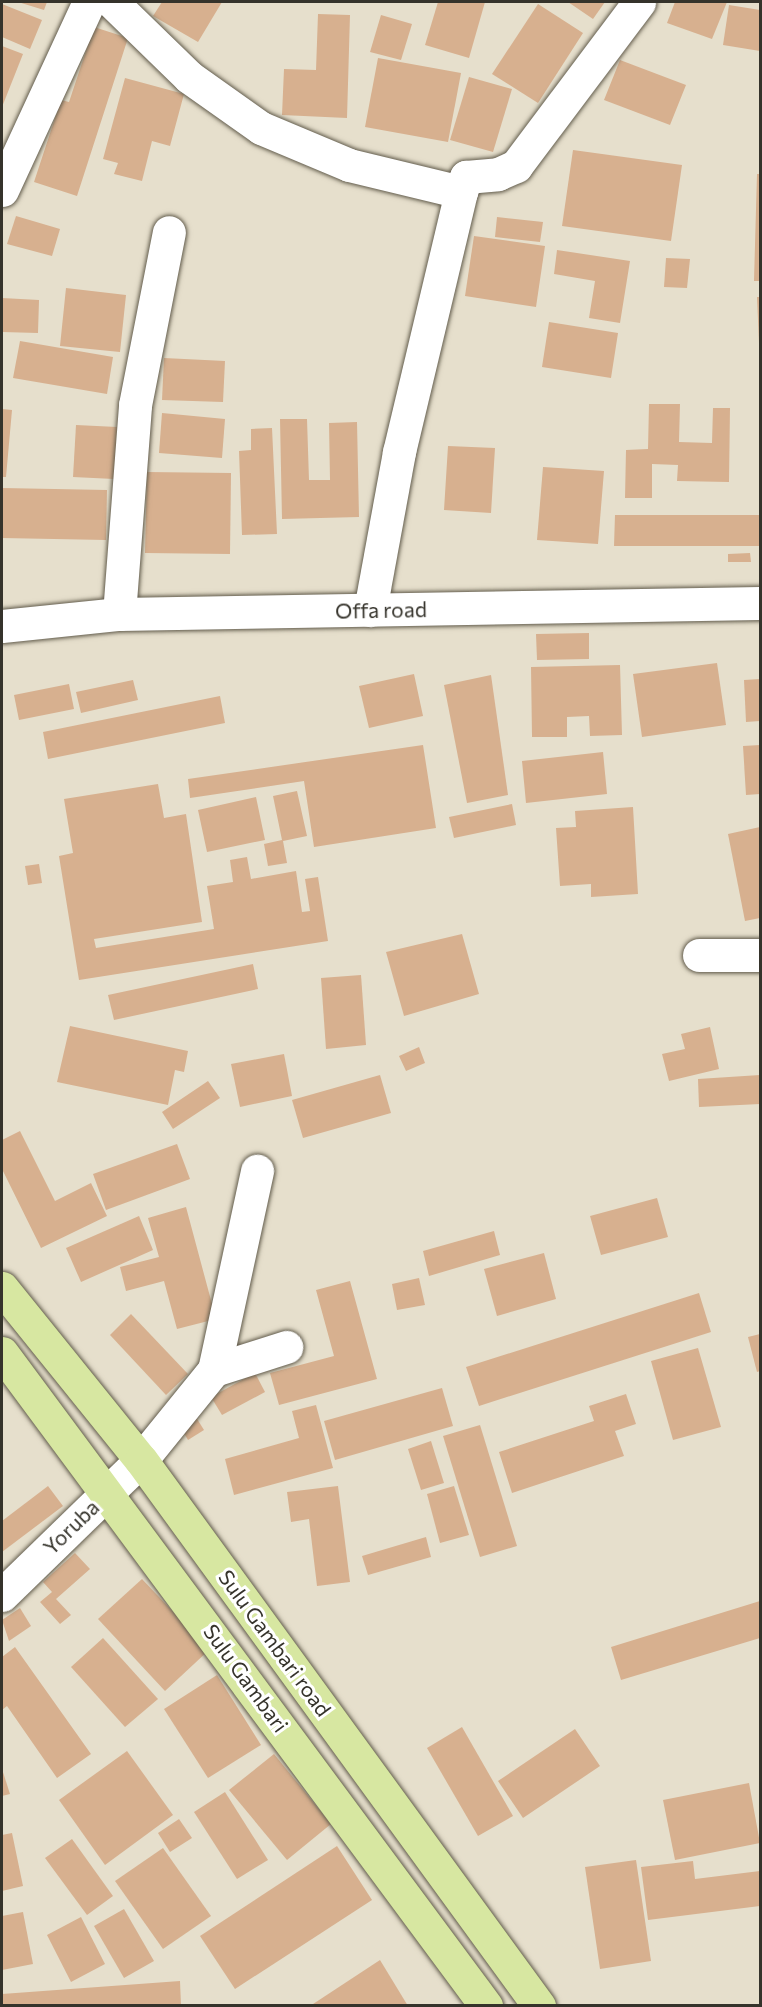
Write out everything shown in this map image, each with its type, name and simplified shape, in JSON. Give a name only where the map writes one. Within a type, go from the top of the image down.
[{"type":"main road","name":"Sulu Gambari road","points":[[2,1288],[141,1460],[538,2006]]},
{"type":"main road","name":"Sulu Gambari","points":[[2,1353],[108,1490],[486,2006]]},
{"type":"street","points":[[2,190],[89,2]]},
{"type":"street","points":[[112,2],[189,77],[261,128],[349,165],[461,192]]},
{"type":"street","points":[[370,610],[399,452],[466,177],[516,166],[639,2]]},
{"type":"street","points":[[119,614],[135,405],[169,232]]},
{"type":"street","name":"Offa road","points":[[2,626],[119,614],[760,603]]},
{"type":"street","points":[[699,955],[760,955]]},
{"type":"street","points":[[257,1171],[214,1370],[286,1347]]},
{"type":"street","name":"Yoruba","points":[[2,1595],[141,1460],[214,1370]]},
{"type":"building","points":[[18,2],[47,2],[44,10]]},
{"type":"building","points":[[162,2],[222,2],[198,42],[153,16]]},
{"type":"building","points":[[438,2],[485,2],[469,58],[425,45]]},
{"type":"building","points":[[568,2],[605,2],[593,19]]},
{"type":"building","points":[[675,2],[727,2],[712,39],[667,23]]},
{"type":"building","points":[[2,4],[42,20],[30,49],[2,37]]},
{"type":"building","points":[[538,4],[583,33],[538,103],[492,74]]},
{"type":"building","points":[[729,5],[760,10],[760,51],[723,45]]},
{"type":"building","points":[[318,14],[350,15],[347,118],[282,115],[284,69],[316,70]]},
{"type":"building","points":[[381,15],[412,24],[401,60],[370,52]]},
{"type":"building","points":[[94,27],[128,38],[77,196],[34,182],[61,100],[69,102]]},
{"type":"building","points":[[2,46],[23,54],[2,107]]},
{"type":"building","points":[[378,58],[461,73],[448,142],[365,127]]},
{"type":"building","points":[[620,60],[686,85],[670,125],[604,100]]},
{"type":"building","points":[[469,77],[512,89],[493,152],[450,140]]},
{"type":"building","points":[[125,78],[184,94],[170,146],[152,141],[142,181],[114,174],[118,163],[103,159]]},
{"type":"building","points":[[573,150],[682,165],[671,241],[562,226]]},
{"type":"building","points":[[757,174],[760,174],[760,281],[754,281]]},
{"type":"building","points":[[16,216],[60,229],[52,256],[7,244]]},
{"type":"building","points":[[497,217],[543,222],[540,242],[495,237]]},
{"type":"building","points":[[474,236],[545,246],[536,307],[465,296]]},
{"type":"building","points":[[557,250],[630,261],[620,323],[589,318],[595,281],[554,274]]},
{"type":"building","points":[[666,258],[690,259],[687,288],[664,287]]},
{"type":"building","points":[[66,288],[126,295],[120,352],[60,346]]},
{"type":"building","points":[[757,297],[760,297],[760,343],[759,343]]},
{"type":"building","points":[[2,298],[39,300],[38,333],[2,332]]},
{"type":"building","points":[[549,322],[618,333],[611,378],[542,367]]},
{"type":"building","points":[[20,341],[113,357],[107,394],[13,378]]},
{"type":"building","points":[[164,358],[225,361],[223,402],[162,400]]},
{"type":"building","points":[[649,404],[680,404],[679,442],[712,443],[713,408],[730,408],[729,482],[677,481],[678,465],[652,464],[652,498],[625,498],[626,450],[648,449]]},
{"type":"building","points":[[2,409],[12,410],[6,477],[2,477]]},
{"type":"building","points":[[162,413],[225,419],[222,458],[159,453]]},
{"type":"building","points":[[280,419],[307,419],[309,480],[330,480],[329,423],[357,422],[359,517],[282,519]]},
{"type":"building","points":[[76,425],[117,427],[114,479],[73,477]]},
{"type":"building","points":[[272,428],[277,534],[242,535],[239,451],[251,450],[251,429]]},
{"type":"building","points":[[448,446],[495,448],[491,513],[444,510]]},
{"type":"building","points":[[543,467],[604,471],[598,544],[537,540]]},
{"type":"building","points":[[147,472],[231,473],[230,554],[145,553]]},
{"type":"building","points":[[2,488],[107,490],[106,540],[2,538]]},
{"type":"building","points":[[615,515],[760,515],[760,546],[614,546]]},
{"type":"building","points":[[750,553],[751,562],[728,562],[728,554]]},
{"type":"building","points":[[589,633],[589,659],[537,660],[536,634]]},
{"type":"building","points":[[717,663],[726,725],[642,737],[633,674]]},
{"type":"building","points":[[620,665],[622,735],[590,736],[589,716],[567,717],[567,737],[532,737],[531,667]]},
{"type":"building","points":[[414,674],[423,716],[369,728],[359,686]]},
{"type":"building","points":[[491,675],[508,795],[467,803],[444,685]]},
{"type":"building","points":[[760,679],[760,721],[746,722],[744,680]]},
{"type":"building","points":[[133,680],[138,700],[81,713],[76,692]]},
{"type":"building","points":[[69,684],[74,709],[19,720],[14,695]]},
{"type":"building","points":[[220,696],[225,723],[48,759],[43,732]]},
{"type":"building","points":[[423,745],[436,828],[314,847],[304,781],[190,798],[188,779]]},
{"type":"building","points":[[760,745],[760,794],[746,795],[743,746]]},
{"type":"building","points":[[603,752],[607,794],[526,803],[522,761]]},
{"type":"building","points":[[158,784],[164,818],[186,814],[202,922],[94,939],[96,948],[214,929],[207,886],[233,882],[230,860],[247,857],[251,879],[296,871],[302,912],[310,911],[305,879],[318,877],[328,941],[79,980],[59,856],[73,853],[64,799]]},
{"type":"building","points":[[297,791],[307,836],[283,841],[287,863],[268,866],[264,844],[282,840],[273,796]]},
{"type":"building","points":[[256,797],[265,840],[207,852],[198,810]]},
{"type":"building","points":[[512,804],[516,825],[454,838],[449,817]]},
{"type":"building","points":[[633,807],[638,894],[591,897],[591,884],[560,886],[556,828],[576,827],[575,811]]},
{"type":"building","points":[[760,827],[760,918],[745,921],[728,834]]},
{"type":"building","points":[[39,864],[42,883],[28,885],[25,866]]},
{"type":"building","points":[[462,934],[479,994],[404,1016],[386,952]]},
{"type":"building","points":[[253,964],[258,989],[114,1020],[108,995]]},
{"type":"building","points":[[361,975],[366,1045],[326,1049],[321,978]]},
{"type":"building","points":[[70,1026],[188,1051],[184,1072],[175,1070],[168,1105],[57,1082]]},
{"type":"building","points":[[710,1027],[719,1069],[669,1081],[662,1054],[685,1049],[681,1034]]},
{"type":"building","points":[[419,1047],[425,1063],[406,1071],[399,1056]]},
{"type":"building","points":[[284,1054],[292,1096],[240,1107],[231,1064]]},
{"type":"building","points":[[380,1075],[391,1113],[303,1138],[292,1100]]},
{"type":"building","points":[[760,1075],[760,1104],[699,1107],[698,1079]]},
{"type":"building","points":[[208,1081],[220,1098],[173,1129],[162,1112]]},
{"type":"building","points":[[20,1131],[55,1201],[91,1183],[107,1216],[41,1248],[2,1169],[2,1140]]},
{"type":"building","points":[[177,1144],[190,1179],[106,1210],[93,1174]]},
{"type":"building","points":[[657,1198],[668,1237],[601,1255],[590,1216]]},
{"type":"building","points":[[186,1207],[216,1319],[177,1329],[164,1281],[126,1291],[120,1267],[159,1257],[148,1218]]},
{"type":"building","points":[[139,1216],[153,1250],[81,1282],[66,1248]]},
{"type":"building","points":[[494,1231],[500,1255],[429,1276],[423,1251]]},
{"type":"building","points":[[544,1253],[556,1299],[497,1316],[484,1269]]},
{"type":"building","points":[[419,1278],[425,1305],[397,1310],[392,1284]]},
{"type":"building","points":[[350,1281],[377,1379],[279,1405],[270,1373],[334,1356],[316,1290]]},
{"type":"building","points":[[699,1293],[711,1332],[479,1406],[466,1367]]},
{"type":"building","points":[[131,1314],[188,1374],[166,1395],[110,1335]]},
{"type":"building","points":[[760,1334],[760,1371],[757,1372],[748,1337]]},
{"type":"building","points":[[698,1348],[721,1427],[673,1440],[651,1361]]},
{"type":"building","points":[[255,1373],[265,1392],[222,1415],[211,1397]]},
{"type":"building","points":[[442,1388],[453,1426],[335,1460],[324,1421]]},
{"type":"building","points":[[626,1394],[636,1424],[615,1431],[624,1456],[512,1493],[499,1452],[594,1421],[589,1406]]},
{"type":"building","points":[[316,1405],[333,1468],[234,1495],[225,1459],[299,1438],[292,1411]]},
{"type":"building","points":[[194,1414],[204,1430],[188,1440],[178,1423]]},
{"type":"building","points":[[480,1425],[517,1546],[480,1557],[443,1436]]},
{"type":"building","points":[[431,1441],[444,1483],[421,1490],[408,1449]]},
{"type":"building","points":[[48,1486],[63,1506],[2,1552],[2,1521]]},
{"type":"building","points":[[338,1486],[350,1582],[317,1586],[309,1519],[291,1522],[287,1492]]},
{"type":"building","points":[[454,1486],[469,1535],[440,1543],[427,1494]]},
{"type":"building","points":[[426,1537],[431,1557],[368,1575],[362,1556]]},
{"type":"building","points":[[75,1553],[90,1569],[56,1599],[71,1615],[60,1624],[40,1602],[52,1592],[43,1582]]},
{"type":"building","points":[[142,1579],[209,1650],[165,1691],[98,1619]]},
{"type":"building","points":[[760,1601],[760,1638],[621,1680],[611,1647]]},
{"type":"building","points":[[20,1608],[31,1626],[9,1641],[2,1620]]},
{"type":"building","points":[[103,1638],[158,1699],[125,1727],[71,1667]]},
{"type":"building","points":[[15,1647],[91,1754],[57,1778],[7,1706],[2,1710],[2,1657]]},
{"type":"building","points":[[217,1675],[261,1745],[208,1778],[164,1709]]},
{"type":"building","points":[[462,1727],[513,1816],[478,1836],[427,1748]]},
{"type":"building","points":[[575,1729],[600,1766],[523,1818],[498,1781]]},
{"type":"building","points":[[127,1751],[173,1815],[105,1865],[59,1800]]},
{"type":"building","points":[[274,1754],[331,1824],[287,1860],[229,1790]]},
{"type":"building","points":[[2,1769],[10,1794],[2,1796]]},
{"type":"building","points":[[749,1783],[760,1843],[675,1860],[663,1800]]},
{"type":"building","points":[[225,1792],[268,1860],[237,1879],[194,1812]]},
{"type":"building","points":[[179,1819],[192,1838],[170,1852],[158,1833]]},
{"type":"building","points":[[12,1833],[23,1886],[2,1891],[2,1835]]},
{"type":"building","points":[[72,1839],[113,1896],[87,1915],[45,1858]]},
{"type":"building","points":[[337,1846],[372,1900],[235,1989],[200,1936]]},
{"type":"building","points":[[163,1848],[211,1916],[163,1949],[115,1881]]},
{"type":"building","points":[[636,1860],[651,1961],[600,1969],[585,1867]]},
{"type":"building","points":[[693,1861],[695,1879],[760,1871],[760,1906],[648,1920],[641,1867]]},
{"type":"building","points":[[124,1909],[154,1961],[124,1978],[94,1926]]},
{"type":"building","points":[[23,1912],[33,1964],[2,1970],[2,1916]]},
{"type":"building","points":[[81,1917],[105,1964],[71,1982],[47,1935]]},
{"type":"building","points":[[380,1960],[408,2006],[310,2006]]},
{"type":"building","points":[[180,1981],[181,2006],[2,2006],[2,1994]]}]
